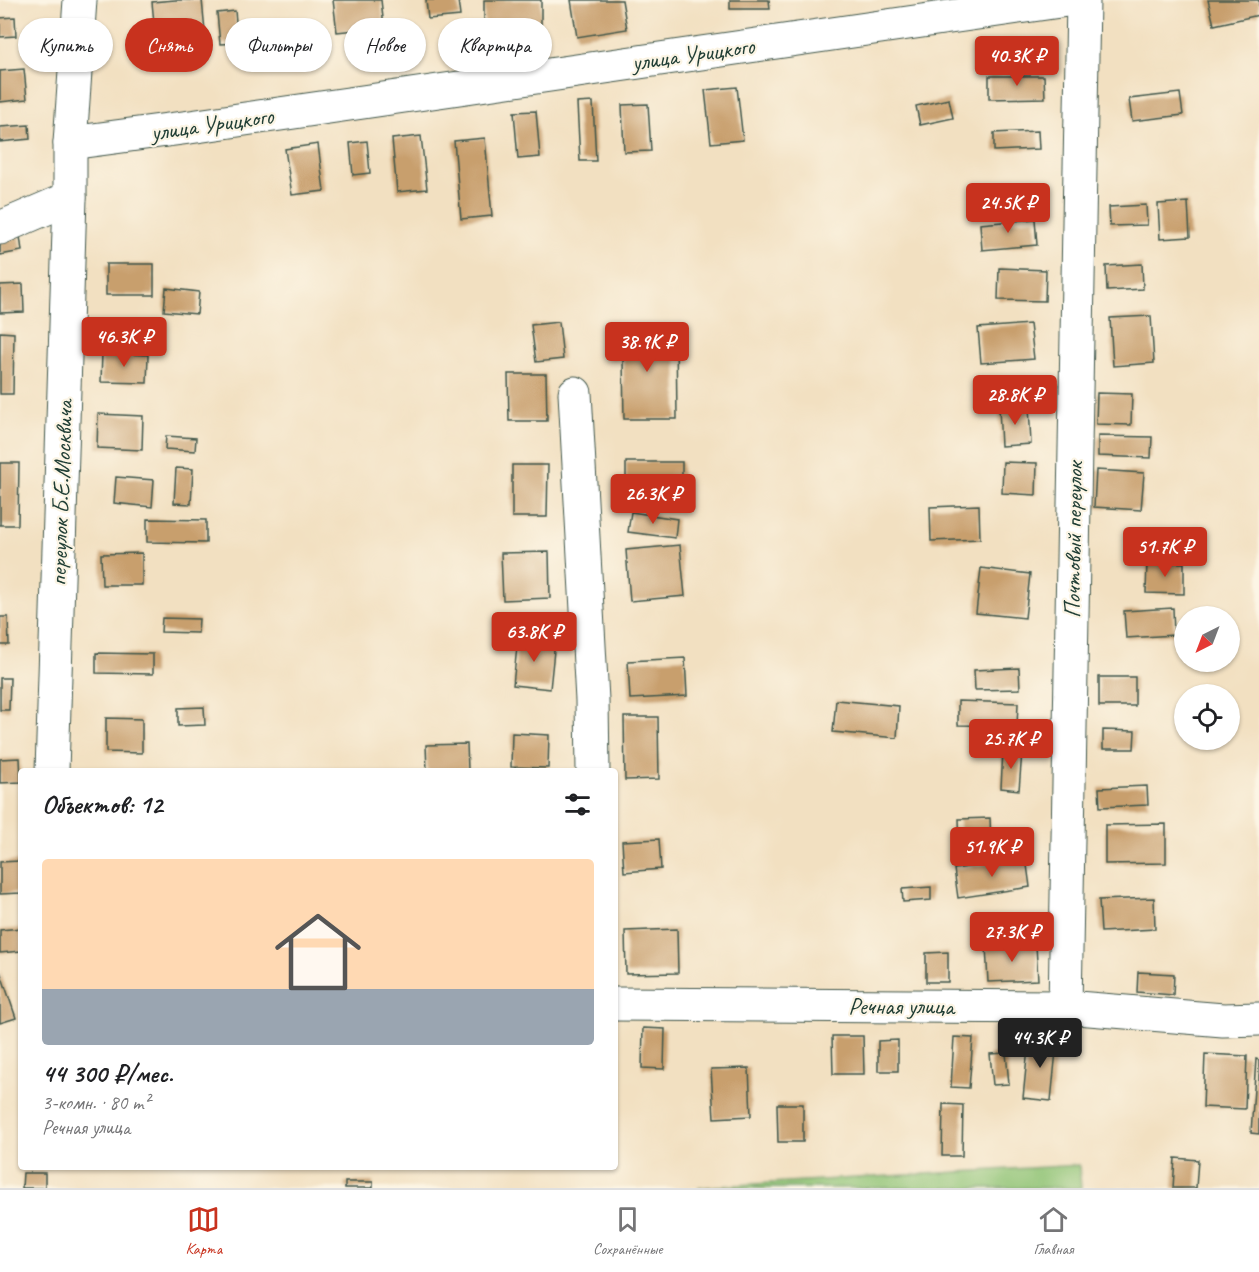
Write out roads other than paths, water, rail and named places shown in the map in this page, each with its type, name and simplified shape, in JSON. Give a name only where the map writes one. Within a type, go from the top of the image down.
[{"type":"street","name":"переулок Б.Е.Москвича","points":[[52,768],[70,143],[80,0]]},
{"type":"street","name":"улица Урицкого","points":[[70,143],[190,128],[1067,0]]},
{"type":"street","name":"Почтовый переулок","points":[[1065,1007],[1083,0]]},
{"type":"street","points":[[0,228],[70,198]]},
{"type":"street","points":[[575,393],[592,700],[593,768]]},
{"type":"street","name":"Речная улица","points":[[618,1004],[1065,1007],[1223,1020],[1259,1019]]}]
